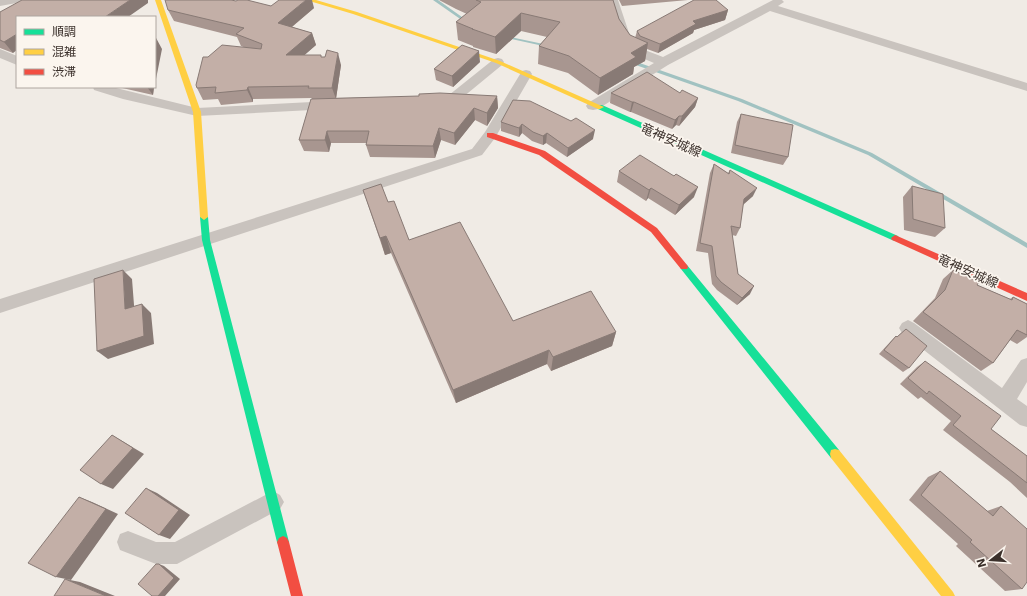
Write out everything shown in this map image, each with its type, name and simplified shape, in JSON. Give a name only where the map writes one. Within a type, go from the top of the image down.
[{"type":"street","points":[[0,3],[18,0]]},
{"type":"street","points":[[158,0],[197,112],[206,240],[297,596]]},
{"type":"street","name":"竜神安城線","points":[[309,0],[357,10],[498,62],[593,106],[1027,297]]},
{"type":"street","points":[[612,0],[624,36],[632,49],[664,62]]},
{"type":"street","points":[[593,106],[664,62],[783,0]]},
{"type":"street","points":[[769,7],[1027,87]]},
{"type":"street","points":[[0,53],[16,60]]},
{"type":"street","points":[[428,100],[452,99],[498,62]]},
{"type":"street","points":[[0,306],[477,152],[490,135],[526,74]]},
{"type":"street","points":[[102,88],[122,95],[197,112],[340,105]]},
{"type":"street","points":[[490,135],[542,153],[654,230],[949,596]]},
{"type":"street","points":[[908,328],[1027,418]]},
{"type":"street","points":[[1005,401],[1027,366]]},
{"type":"street","points":[[128,542],[156,553],[177,553],[273,502]]},
{"type":"building","points":[[22,0],[130,0],[106,16],[16,16],[16,35],[4,42],[0,40],[0,12]]},
{"type":"building","points":[[165,0],[247,0],[271,6],[279,0],[306,0],[278,23],[312,33],[286,55],[321,55],[321,57],[325,57],[327,50],[338,53],[332,88],[308,88],[309,86],[248,87],[247,90],[215,93],[216,87],[197,88],[196,85],[203,57],[208,57],[222,45],[261,49],[262,44],[236,34],[244,28],[168,10]]},
{"type":"building","points":[[476,0],[613,0],[619,19],[630,35],[648,43],[631,53],[636,57],[600,78],[569,56],[539,46],[560,22],[521,13],[495,37],[456,22],[481,2]]},
{"type":"building","points":[[694,0],[716,0],[728,10],[693,21],[696,24],[660,44],[640,36],[637,31]]},
{"type":"building","points":[[462,45],[479,51],[452,76],[434,69]]},
{"type":"building","points":[[647,72],[680,93],[682,90],[698,98],[682,116],[679,116],[675,120],[611,93]]},
{"type":"building","points":[[440,93],[497,96],[487,113],[474,108],[454,133],[439,128],[433,146],[366,145],[369,131],[327,131],[325,140],[299,140],[311,99],[419,96],[419,94]]},
{"type":"building","points":[[513,100],[530,101],[571,121],[576,118],[595,130],[568,148],[547,133],[543,136],[533,132],[522,124],[519,128],[501,122]]},
{"type":"building","points":[[741,114],[793,125],[788,157],[735,145]]},
{"type":"building","points":[[640,155],[674,176],[676,174],[698,187],[679,205],[651,188],[649,190],[619,171]]},
{"type":"building","points":[[714,164],[729,174],[730,170],[757,188],[744,199],[740,228],[731,226],[738,274],[754,286],[742,298],[721,282],[716,276],[712,246],[700,243]]},
{"type":"building","points":[[381,184],[388,202],[394,201],[409,240],[460,222],[513,321],[591,291],[616,332],[553,357],[549,350],[453,390],[386,236],[380,238],[363,190]]},
{"type":"building","points":[[912,186],[943,194],[945,228],[913,219]]},
{"type":"building","points":[[123,270],[125,309],[142,304],[144,336],[97,351],[94,279]]},
{"type":"building","points":[[953,270],[979,282],[977,285],[1012,300],[1013,297],[1027,304],[1027,335],[1017,330],[993,363],[923,312],[945,290]]},
{"type":"building","points":[[906,329],[927,346],[909,368],[884,350],[896,336],[897,337]]},
{"type":"building","points":[[925,361],[1001,416],[991,429],[1027,456],[1027,483],[953,425],[961,416],[929,391],[927,394],[908,378]]},
{"type":"building","points":[[112,435],[133,448],[101,484],[80,470]]},
{"type":"building","points":[[940,471],[993,516],[1001,506],[1027,529],[1027,582],[1022,589],[970,542],[972,540],[921,495]]},
{"type":"building","points":[[146,488],[179,510],[159,535],[125,513]]},
{"type":"building","points":[[79,497],[106,509],[56,577],[28,563]]},
{"type":"building","points":[[156,564],[159,564],[174,578],[158,596],[152,596],[138,584]]},
{"type":"building","points":[[65,579],[106,596],[54,596]]},
{"type":"waterway","points":[[435,0],[467,22]]},
{"type":"waterway","points":[[507,37],[548,46]]},
{"type":"waterway","points":[[632,62],[740,100],[870,154],[1027,246]]},
{"type":"traffic: fast","points":[[600,107],[895,238]]},
{"type":"traffic: fast","points":[[204,217],[206,240],[283,542]]},
{"type":"traffic: fast","points":[[684,267],[835,454]]},
{"type":"traffic: slow","points":[[158,0],[197,112],[204,217]]},
{"type":"traffic: slow","points":[[309,0],[355,13],[498,62],[600,107]]},
{"type":"traffic: slow","points":[[835,454],[949,596]]},
{"type":"traffic: jam","points":[[490,135],[542,153],[654,230],[684,267]]},
{"type":"traffic: jam","points":[[895,238],[1027,297]]},
{"type":"traffic: jam","points":[[283,542],[297,596]]}]
